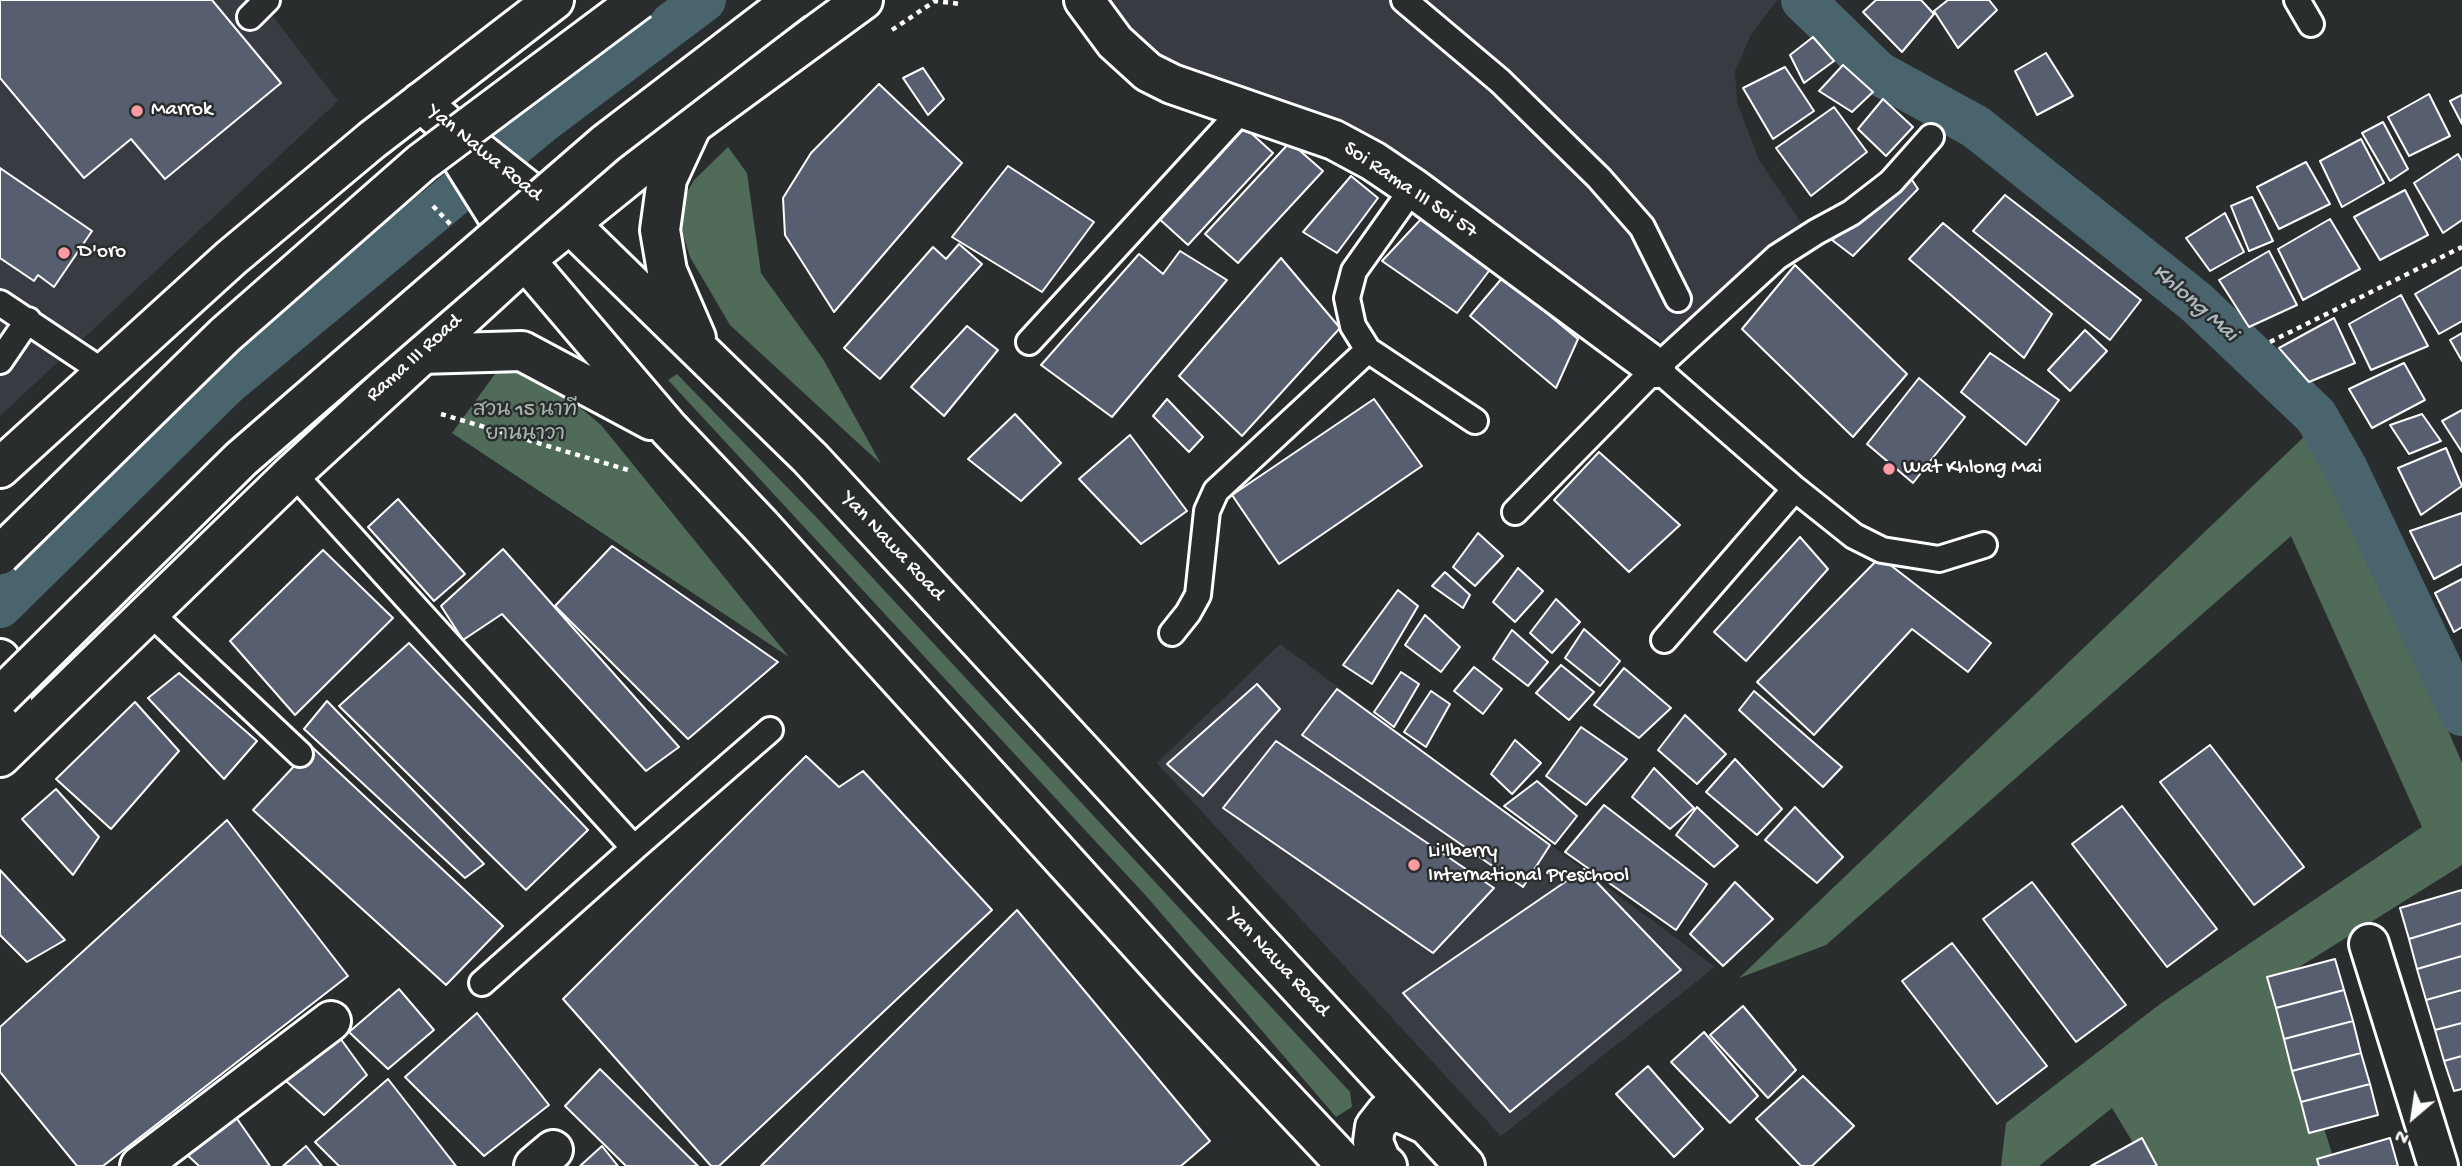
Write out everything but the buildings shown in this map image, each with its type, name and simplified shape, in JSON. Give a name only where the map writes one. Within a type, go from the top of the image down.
[{"type":"main road","points":[[1,467],[231,258],[421,102],[554,0]]},
{"type":"main road","points":[[0,555],[225,335],[411,172],[639,0]]},
{"type":"main road","name":"Rama III Road","points":[[0,697],[251,450],[606,143],[793,0]]},
{"type":"main road","name":"Soi Rama III Soi 57","points":[[1084,0],[1115,42],[1148,72],[1172,84],[1334,140],[1373,161],[1656,368]]},
{"type":"main road","name":"Rama III Road","points":[[6,750],[293,473],[525,260],[692,125],[857,1]]},
{"type":"main road","name":"Yan Nawa Road","points":[[421,102],[460,145],[527,190],[571,225],[810,458],[1465,1166]]},
{"type":"main road","points":[[692,125],[667,179],[660,230],[667,271],[702,353]]},
{"type":"main road","name":"Yan Nawa Road","points":[[460,145],[497,215],[525,260],[669,429],[761,526],[1179,987],[1347,1166]]},
{"type":"main road","points":[[421,354],[522,351],[669,429]]},
{"type":"main road","points":[[0,659],[12,685],[6,750]]},
{"type":"main road","points":[[2370,944],[2438,1166]]},
{"type":"main road","points":[[140,1166],[331,1021]]},
{"type":"main road","points":[[1387,1166],[1381,1161],[1373,1142],[1375,1126],[1386,1113],[1401,1113],[1427,1125]]},
{"type":"lane","points":[[1404,0],[1500,81],[1600,178],[1642,227],[1678,299]]},
{"type":"lane","points":[[2297,0],[2311,23]]},
{"type":"lane","points":[[1029,342],[1243,109]]},
{"type":"lane","points":[[1515,512],[1656,368],[1777,257],[1851,213],[1891,183],[1931,138]]},
{"type":"lane","points":[[1413,188],[1354,271],[1347,298],[1353,326],[1368,350],[1475,421]]},
{"type":"lane","points":[[0,303],[105,373]]},
{"type":"lane","points":[[0,361],[28,320]]},
{"type":"lane","points":[[1172,633],[1198,595],[1207,511],[1216,491],[1368,350]]},
{"type":"lane","points":[[1656,368],[1794,489],[1854,536],[1882,550],[1940,559],[1984,545]]},
{"type":"lane","points":[[293,473],[634,848]]},
{"type":"lane","points":[[1664,640],[1794,489]]},
{"type":"lane","points":[[148,611],[300,754]]},
{"type":"lane","points":[[482,983],[770,730]]},
{"type":"path","points":[[893,31],[935,1],[961,4]]},
{"type":"path","points":[[429,202],[453,227]]},
{"type":"path","points":[[2270,342],[2462,247]]},
{"type":"path","points":[[440,414],[628,470]]},
{"type":"shaded area","points":[[0,0],[260,0],[338,101],[0,416]]},
{"type":"shaded area","points":[[1099,0],[1777,0],[1751,35],[1735,71],[1737,102],[1759,160],[1802,224],[1662,342],[1593,302],[1365,135],[1163,64]]},
{"type":"shaded area","name":"Li'lberry International Preschool","points":[[1280,644],[1715,967],[1501,1136],[1157,763]]},
{"type":"green space","points":[[728,147],[747,173],[761,273],[823,359],[881,464],[730,325],[690,257],[676,212],[694,180]]},
{"type":"green space","name":"สวน 15 นาที ยานนาวา","points":[[513,367],[546,379],[601,425],[789,657],[452,433],[495,374]]},
{"type":"green space","points":[[677,374],[818,519],[1350,1092],[1352,1107],[1336,1117],[1148,898],[668,380]]},
{"type":"green space","points":[[2309,432],[2337,471],[2462,763],[2462,865],[2277,981],[2336,1166],[2147,1166],[2112,1108],[2039,1166],[2001,1166],[2006,1123],[2160,1004],[2422,827],[2291,536],[1826,945],[1739,978]]},
{"type":"waterway","points":[[0,606],[227,383],[540,123],[704,0]]},
{"type":"waterway","name":"Khlong Mai","points":[[1803,0],[1878,73],[1976,127],[2196,302],[2316,416],[2345,467],[2462,714]]},
{"type":"place","name":"Marrok","points":[[137,111]]},
{"type":"place","name":"D'oro","points":[[64,253]]},
{"type":"place","name":"Wat Khlong Mai","points":[[1889,469]]},
{"type":"place","name":"Li'lberry International Preschool","points":[[1414,865]]}]
